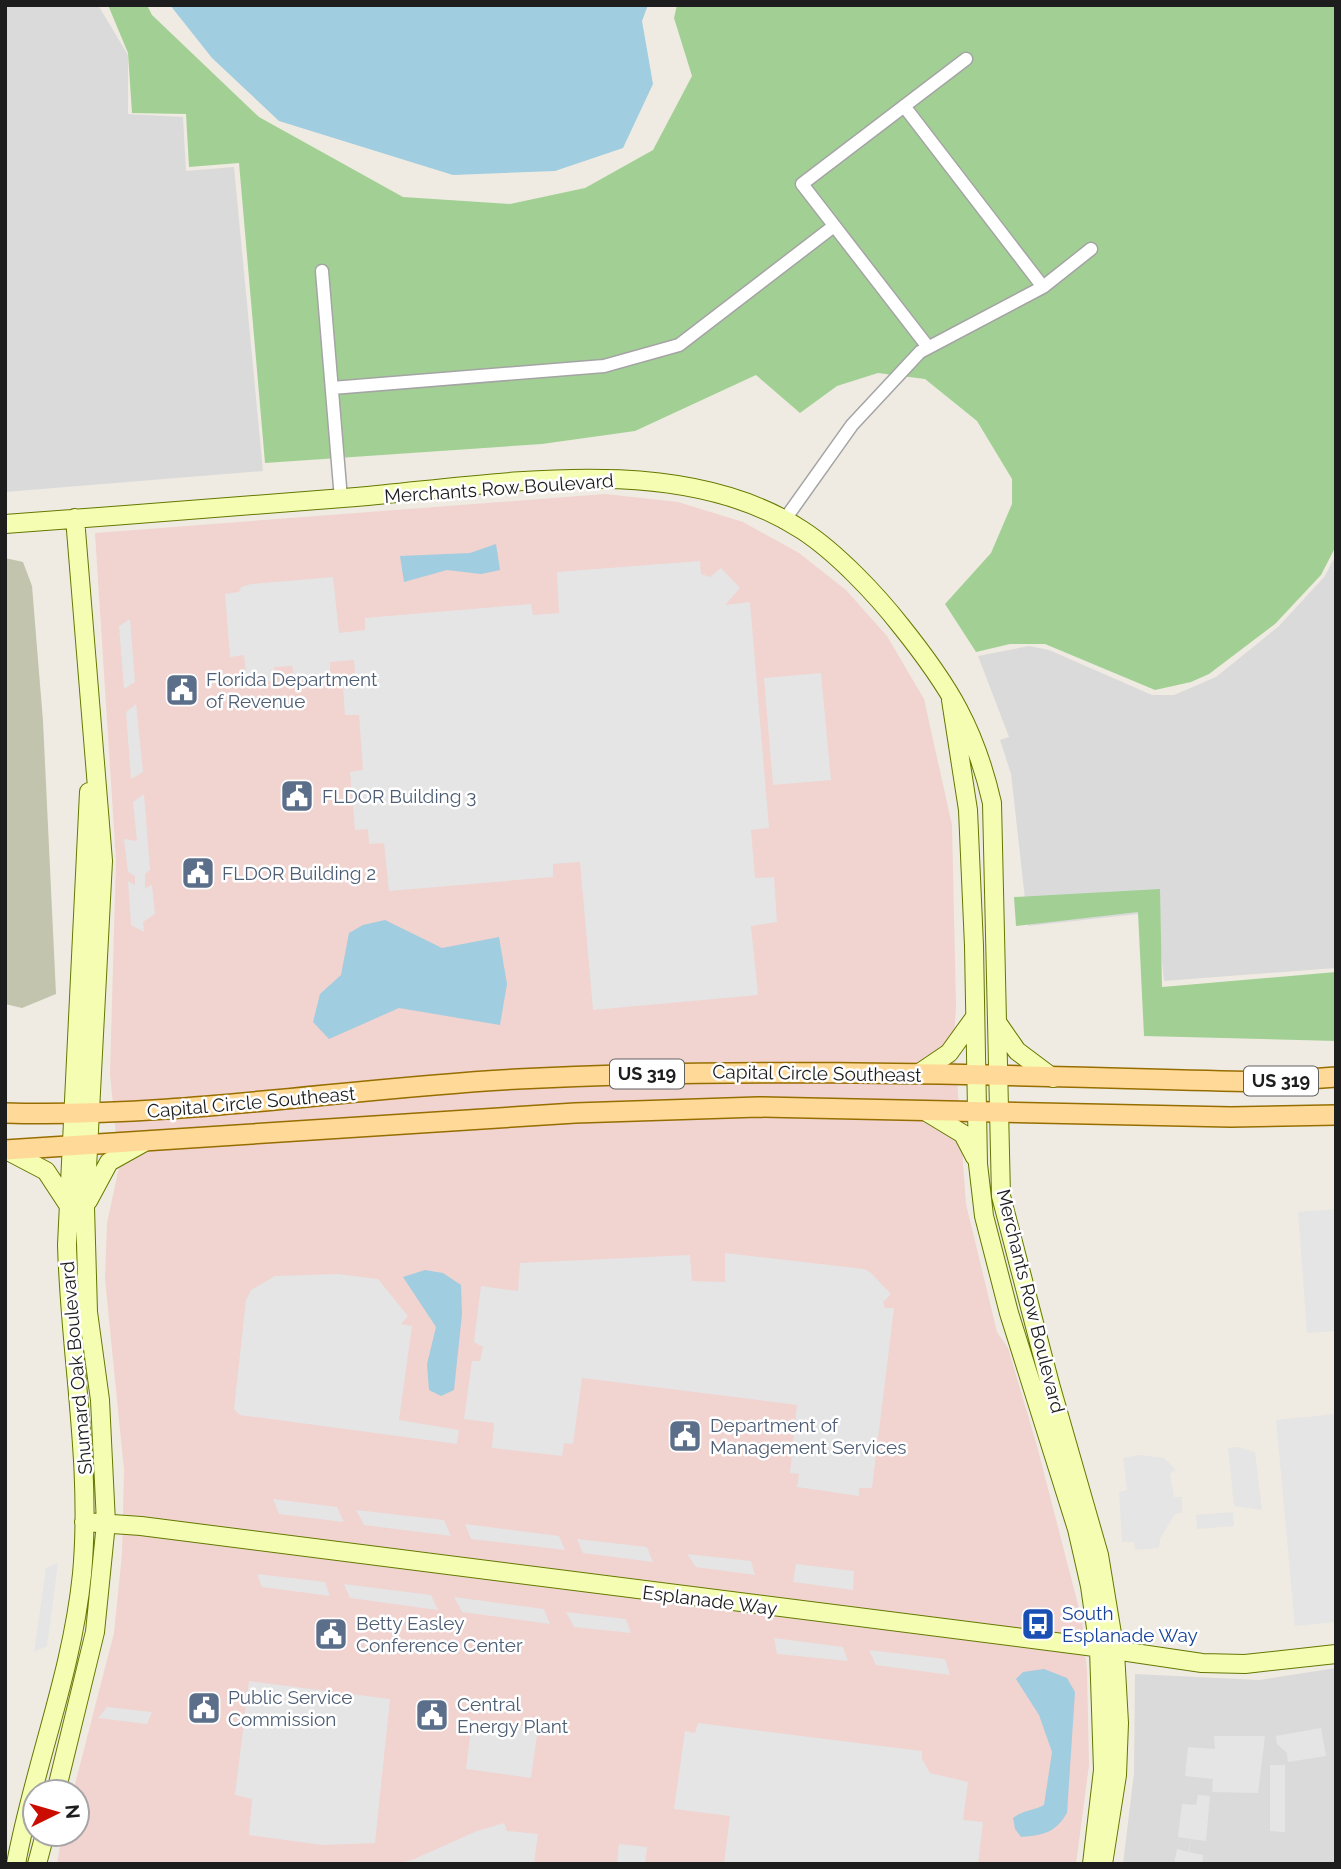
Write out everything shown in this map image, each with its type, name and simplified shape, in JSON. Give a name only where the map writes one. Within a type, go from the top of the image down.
[{"type":"main road","name":"Capital Circle Southeast","points":[[5,1113],[83,1114],[529,1079],[740,1071],[1267,1082],[1336,1077]]},
{"type":"main road","name":"Capital Circle Southeast","points":[[6,1150],[575,1113],[758,1107],[1336,1115]]},
{"type":"street","points":[[928,347],[802,184],[966,59]]},
{"type":"street","points":[[904,106],[1043,287]]},
{"type":"street","points":[[332,388],[604,366],[644,358],[679,345],[707,327],[834,226]]},
{"type":"street","points":[[783,522],[852,425],[920,352],[1043,287],[1091,248]]},
{"type":"street","points":[[322,271],[341,499]]},
{"type":"street","name":"Merchants Row Boulevard","points":[[5,524],[536,482],[647,481],[693,487],[739,500],[802,530],[876,595],[951,696],[971,731],[992,803],[1001,1196],[1035,1330],[1099,1555],[1107,1650],[1119,1723],[1118,1775],[1103,1864]]},
{"type":"street","name":"Shumard Oak Boulevard","points":[[16,1864],[33,1791],[66,1675],[82,1575],[85,1468],[69,1318],[103,862],[75,519]]},
{"type":"street","name":"Merchants Row Boulevard","points":[[951,696],[968,810],[978,1164],[984,1216],[1017,1336],[1077,1529],[1107,1650],[1103,1770],[1090,1857],[1092,1864]]},
{"type":"street","points":[[918,1074],[949,1054],[975,1017]]},
{"type":"street","points":[[999,1023],[1017,1051],[1053,1077]]},
{"type":"street","points":[[925,1111],[963,1134],[978,1164]]},
{"type":"street","points":[[6,1150],[46,1171],[76,1205],[109,1162],[147,1141]]},
{"type":"street","name":"Shumard Oak Boulevard","points":[[59,1778],[95,1632],[106,1523],[100,1400],[76,1205]]},
{"type":"street","points":[[1017,1336],[1035,1330]]},
{"type":"street","points":[[77,1403],[100,1400]]},
{"type":"street","name":"Esplanade Way","points":[[84,1522],[1107,1650],[1166,1660],[1234,1664],[1336,1654]]},
{"type":"shaded area","points":[[5,5],[98,5],[128,55],[128,114],[183,117],[186,171],[234,167],[263,471],[5,492]]},
{"type":"shaded area","points":[[605,494],[678,502],[743,522],[799,553],[846,590],[887,636],[924,699],[952,825],[956,1007],[954,1039],[966,1204],[997,1332],[1008,1348],[1037,1446],[1082,1620],[1087,1671],[1089,1765],[1076,1864],[57,1864],[60,1848],[91,1848],[91,1778],[77,1778],[114,1633],[122,1554],[124,1470],[105,1279],[107,1223],[119,1167],[110,1074],[116,860],[95,533]]},
{"type":"shaded area","points":[[1336,554],[1336,968],[1164,981],[1157,912],[1028,926],[1011,774],[1000,740],[1009,737],[978,656],[1029,646],[1049,650],[1152,695],[1174,695],[1216,677],[1279,626],[1325,576]]},
{"type":"shaded area","points":[[5,558],[23,562],[32,586],[43,721],[56,994],[22,1008],[5,1004]]},
{"type":"shaded area","points":[[700,561],[701,574],[710,577],[721,568],[740,588],[725,605],[750,602],[769,828],[751,830],[755,878],[774,877],[777,922],[751,926],[758,995],[593,1010],[580,862],[553,864],[553,877],[389,891],[384,843],[369,844],[368,829],[355,830],[350,772],[363,770],[359,715],[345,715],[343,688],[356,687],[354,660],[330,662],[330,675],[294,678],[292,666],[274,667],[275,681],[247,682],[244,655],[230,657],[225,594],[239,592],[241,587],[251,584],[333,577],[339,633],[365,630],[365,618],[531,604],[533,615],[559,613],[557,572]]},
{"type":"shaded area","points":[[130,619],[135,682],[124,689],[119,626]]},
{"type":"shaded area","points":[[821,673],[831,780],[773,785],[764,678]]},
{"type":"shaded area","points":[[136,704],[143,772],[131,779],[126,712]]},
{"type":"shaded area","points":[[144,794],[150,870],[145,874],[145,888],[152,885],[155,914],[143,922],[144,932],[131,925],[128,881],[135,885],[135,876],[128,872],[124,839],[137,841],[133,802]]},
{"type":"shaded area","points":[[1336,1209],[1336,1331],[1307,1333],[1298,1212]]},
{"type":"shaded area","points":[[725,1253],[864,1269],[891,1294],[883,1302],[885,1308],[894,1308],[872,1488],[859,1488],[859,1496],[797,1487],[799,1474],[790,1473],[797,1405],[582,1378],[573,1444],[564,1443],[562,1456],[492,1448],[494,1423],[464,1419],[472,1361],[480,1361],[483,1347],[474,1342],[481,1286],[518,1291],[520,1263],[690,1255],[692,1281],[725,1282]]},
{"type":"shaded area","points":[[338,1274],[378,1279],[408,1316],[401,1324],[412,1326],[399,1420],[459,1430],[457,1444],[240,1415],[234,1409],[246,1300],[251,1290],[275,1276]]},
{"type":"shaded area","points":[[1336,1414],[1336,1622],[1295,1626],[1276,1420]]},
{"type":"shaded area","points":[[1238,1447],[1255,1452],[1262,1510],[1234,1506],[1228,1448]]},
{"type":"shaded area","points":[[1138,1455],[1164,1458],[1176,1470],[1170,1474],[1174,1497],[1182,1497],[1182,1513],[1175,1514],[1160,1539],[1159,1548],[1135,1550],[1134,1542],[1122,1542],[1119,1492],[1127,1490],[1123,1458]]},
{"type":"shaded area","points":[[273,1499],[337,1507],[344,1522],[279,1514]]},
{"type":"shaded area","points":[[356,1510],[444,1520],[451,1536],[364,1525]]},
{"type":"shaded area","points":[[1233,1512],[1234,1526],[1197,1529],[1196,1515]]},
{"type":"shaded area","points":[[465,1524],[559,1536],[565,1550],[471,1539]]},
{"type":"shaded area","points":[[577,1539],[647,1547],[653,1562],[583,1553]]},
{"type":"shaded area","points":[[687,1554],[751,1561],[755,1575],[696,1567]]},
{"type":"shaded area","points":[[58,1563],[47,1646],[34,1652],[46,1568]]},
{"type":"shaded area","points":[[796,1564],[854,1571],[853,1590],[793,1582]]},
{"type":"shaded area","points":[[257,1574],[325,1582],[330,1596],[262,1587]]},
{"type":"shaded area","points":[[344,1584],[431,1595],[438,1610],[350,1598]]},
{"type":"shaded area","points":[[454,1597],[544,1609],[550,1624],[462,1612]]},
{"type":"shaded area","points":[[566,1612],[626,1619],[631,1633],[574,1627]]},
{"type":"shaded area","points":[[774,1638],[843,1647],[848,1661],[777,1654]]},
{"type":"shaded area","points":[[869,1650],[945,1659],[950,1675],[876,1665]]},
{"type":"shaded area","points":[[1336,1668],[1336,1864],[1123,1864],[1134,1773],[1135,1674],[1259,1680]]},
{"type":"shaded area","points":[[249,1681],[390,1699],[375,1843],[322,1845],[249,1835],[252,1799],[235,1795]]},
{"type":"shaded area","points":[[107,1707],[152,1712],[147,1724],[98,1718]]},
{"type":"shaded area","points":[[472,1720],[538,1728],[531,1778],[466,1769]]},
{"type":"shaded area","points":[[698,1723],[922,1751],[922,1759],[930,1773],[968,1782],[963,1820],[983,1822],[978,1864],[724,1864],[730,1816],[674,1809],[685,1731],[695,1733]]},
{"type":"shaded area","points":[[1321,1728],[1326,1756],[1288,1762],[1287,1753],[1277,1744],[1276,1736]]},
{"type":"shaded area","points":[[1214,1736],[1265,1736],[1258,1793],[1212,1792],[1213,1779],[1185,1776],[1188,1747],[1215,1749]]},
{"type":"shaded area","points":[[1270,1765],[1285,1765],[1285,1832],[1270,1831]]},
{"type":"shaded area","points":[[1198,1795],[1210,1796],[1206,1841],[1178,1837],[1182,1804],[1196,1805]]},
{"type":"shaded area","points":[[504,1823],[507,1831],[538,1834],[534,1864],[394,1864],[412,1860],[477,1831]]},
{"type":"shaded area","points":[[1191,1839],[1189,1852],[1203,1855],[1202,1864],[1174,1864],[1177,1849],[1188,1852]]},
{"type":"shaded area","points":[[619,1844],[647,1847],[645,1864],[617,1864]]},
{"type":"green space","points":[[108,5],[147,5],[152,15],[259,117],[403,197],[510,204],[585,188],[653,150],[692,76],[674,18],[677,5],[1336,5],[1336,546],[1321,575],[1275,624],[1209,674],[1191,682],[1155,690],[1045,644],[1010,644],[976,652],[945,604],[991,553],[1012,504],[1012,479],[977,421],[925,379],[878,373],[837,386],[800,413],[756,375],[635,431],[542,444],[265,463],[239,163],[189,167],[186,114],[132,113],[128,53]]},
{"type":"green space","points":[[1160,889],[1162,987],[1336,972],[1336,1041],[1144,1036],[1138,912],[1016,926],[1014,897]]},
{"type":"water","points":[[170,5],[648,5],[642,21],[653,84],[623,148],[555,171],[453,175],[279,121],[212,58]]},
{"type":"water","points":[[496,544],[500,570],[481,574],[447,570],[404,582],[400,556],[470,553]]},
{"type":"water","points":[[385,920],[442,948],[499,937],[507,984],[500,1025],[399,1008],[329,1039],[313,1022],[320,994],[341,975],[349,933],[363,925]]},
{"type":"water","points":[[425,1270],[443,1273],[461,1285],[462,1314],[454,1390],[441,1396],[429,1390],[427,1364],[436,1327],[403,1277]]},
{"type":"water","points":[[1044,1669],[1067,1678],[1075,1692],[1067,1813],[1058,1825],[1048,1832],[1021,1837],[1015,1829],[1013,1818],[1044,1805],[1052,1752],[1039,1715],[1016,1679],[1023,1672]]},
{"type":"place","name":"Florida Department of Revenue","points":[[182,690]]},
{"type":"place","name":"FLDOR Building 3","points":[[297,796]]},
{"type":"place","name":"FLDOR Building 2","points":[[198,873]]},
{"type":"place","name":"Department of Management Services","points":[[685,1436]]},
{"type":"place","name":"South Esplanade Way","points":[[1038,1624]]},
{"type":"place","name":"Betty Easley Conference Center","points":[[331,1634]]},
{"type":"place","name":"Public Service Commission","points":[[204,1708]]},
{"type":"place","name":"Central Energy Plant","points":[[432,1715]]}]
